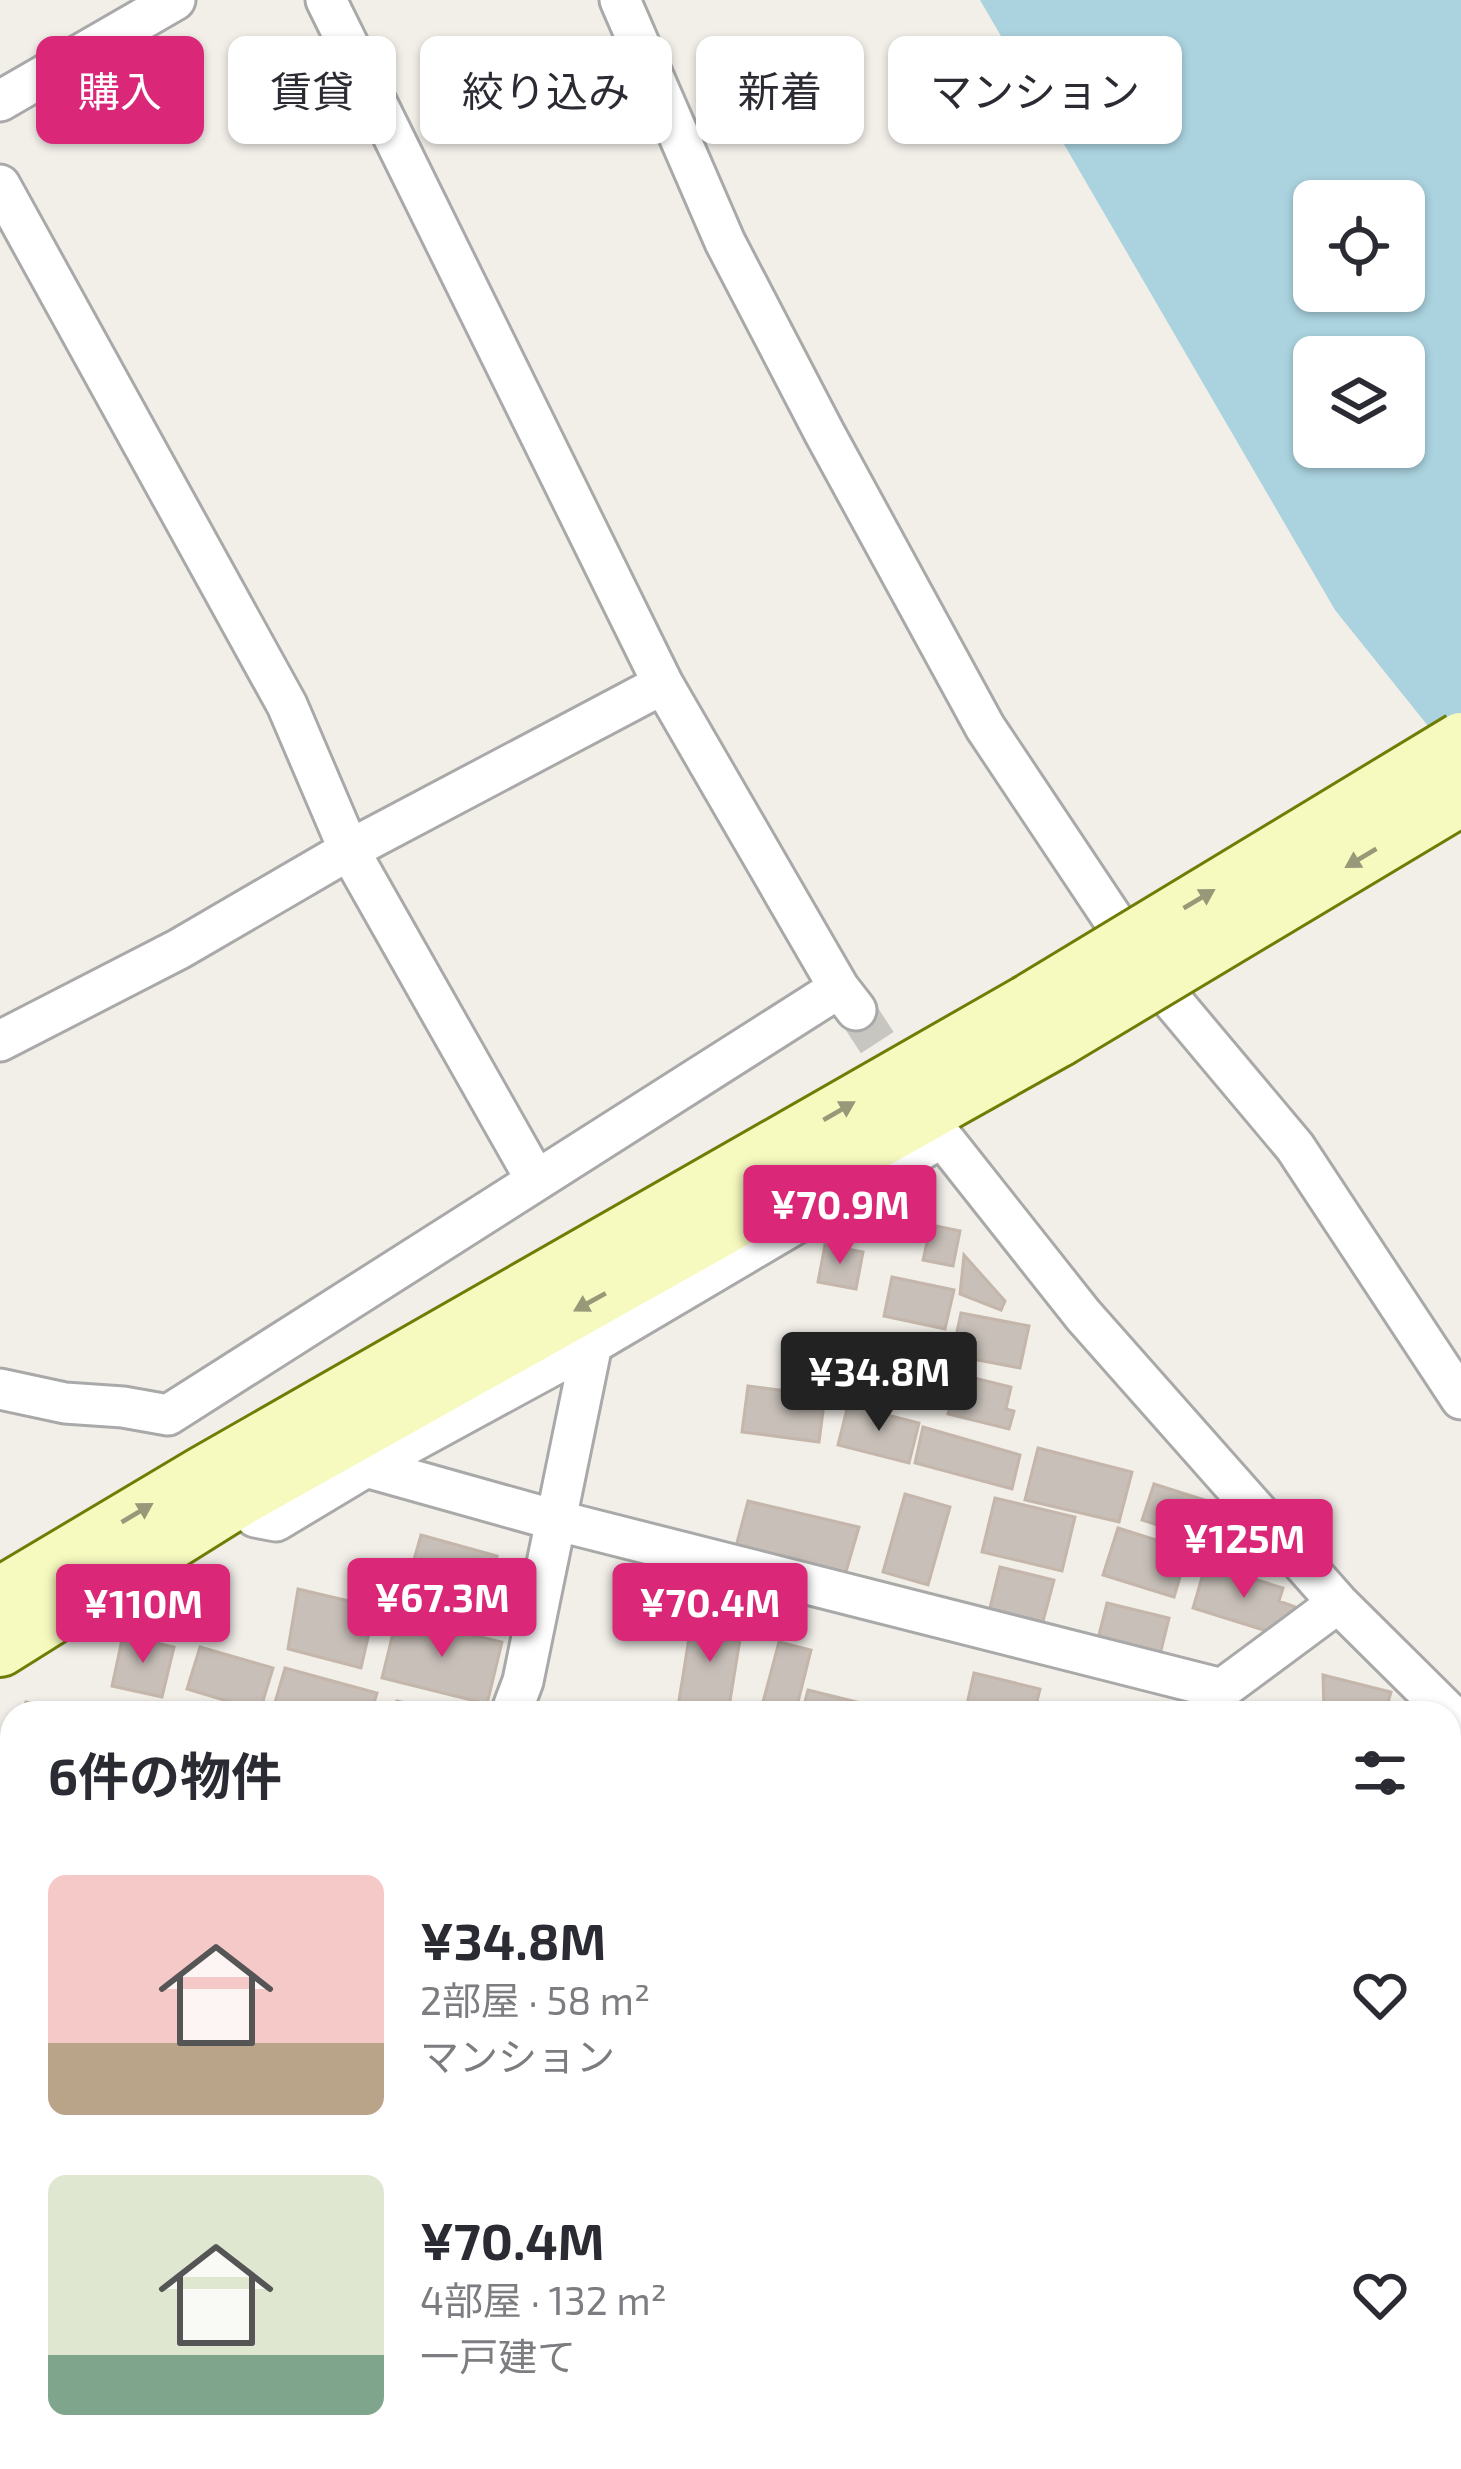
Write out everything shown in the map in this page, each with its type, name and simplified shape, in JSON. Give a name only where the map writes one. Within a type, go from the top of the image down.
[{"type":"street","points":[[0,101],[175,0]]},
{"type":"street","points":[[0,1389],[65,1403],[168,1414],[536,1180],[848,999],[663,684],[326,0]]},
{"type":"street","points":[[620,0],[725,242],[985,727],[1149,973],[1295,1147],[1461,1399]]},
{"type":"street","points":[[0,185],[287,705],[349,850],[536,1180]]},
{"type":"street","points":[[0,1041],[179,949],[349,850],[663,684]]},
{"type":"street","points":[[1043,1021],[1461,740]]},
{"type":"street","points":[[0,1595],[222,1486],[1043,1021],[1461,798]]},
{"type":"street","points":[[168,1414],[222,1486],[255,1516],[276,1521],[592,1344],[934,1128],[1082,1315],[1338,1603],[1437,1701]]},
{"type":"street","points":[[516,1701],[592,1344]]},
{"type":"street","points":[[366,1467],[1222,1701],[1338,1603]]},
{"type":"street","points":[[0,1649],[222,1486]]},
{"type":"water","points":[[980,0],[1461,0],[1461,767],[1335,610],[1064,144],[1182,144],[1182,36],[1001,36]]},
{"type":"building","points":[[931,1225],[960,1231],[953,1266],[923,1260]]},
{"type":"building","points":[[825,1245],[863,1252],[856,1289],[818,1282]]},
{"type":"building","points":[[964,1255],[1005,1301],[1001,1310],[960,1294]]},
{"type":"building","points":[[892,1277],[954,1290],[945,1329],[884,1316]]},
{"type":"building","points":[[961,1313],[1029,1326],[1020,1368],[952,1355]]},
{"type":"building","points":[[879,1346],[940,1363],[929,1404],[864,1389]]},
{"type":"building","points":[[958,1374],[1011,1387],[1006,1409],[1014,1411],[1009,1429],[948,1414]]},
{"type":"building","points":[[748,1386],[825,1396],[819,1442],[742,1432]]},
{"type":"building","points":[[848,1405],[919,1423],[909,1463],[838,1445]]},
{"type":"building","points":[[923,1427],[1020,1455],[1012,1489],[915,1463]]},
{"type":"building","points":[[1038,1448],[1132,1472],[1119,1522],[1025,1500]]},
{"type":"building","points":[[1154,1484],[1217,1504],[1205,1540],[1142,1520]]},
{"type":"building","points":[[905,1494],[950,1507],[928,1585],[883,1572]]},
{"type":"building","points":[[995,1498],[1075,1517],[1062,1571],[982,1552]]},
{"type":"building","points":[[748,1501],[859,1527],[843,1582],[734,1554]]},
{"type":"building","points":[[1118,1528],[1188,1550],[1174,1597],[1103,1575]]},
{"type":"building","points":[[421,1535],[497,1556],[482,1605],[407,1584]]},
{"type":"building","points":[[1206,1564],[1283,1588],[1279,1601],[1295,1607],[1286,1637],[1193,1608]]},
{"type":"building","points":[[1000,1567],[1054,1580],[1042,1625],[989,1612]]},
{"type":"building","points":[[298,1589],[375,1607],[361,1668],[288,1649]]},
{"type":"building","points":[[1107,1603],[1169,1618],[1158,1663],[1096,1647]]},
{"type":"building","points":[[693,1613],[743,1621],[730,1701],[679,1701]]},
{"type":"building","points":[[397,1617],[502,1642],[488,1701],[382,1678]]},
{"type":"building","points":[[123,1635],[174,1647],[162,1697],[112,1686]]},
{"type":"building","points":[[779,1642],[811,1650],[798,1701],[763,1701]]},
{"type":"building","points":[[200,1647],[273,1668],[263,1701],[227,1701],[187,1689]]},
{"type":"building","points":[[285,1668],[377,1693],[375,1701],[275,1701]]},
{"type":"building","points":[[974,1673],[1040,1689],[1037,1701],[968,1701]]},
{"type":"building","points":[[1323,1675],[1391,1692],[1388,1701],[1324,1701]]},
{"type":"building","points":[[808,1690],[852,1701],[805,1701]]},
{"type":"tunnel","points":[[856,1010],[914,1099]]}]
